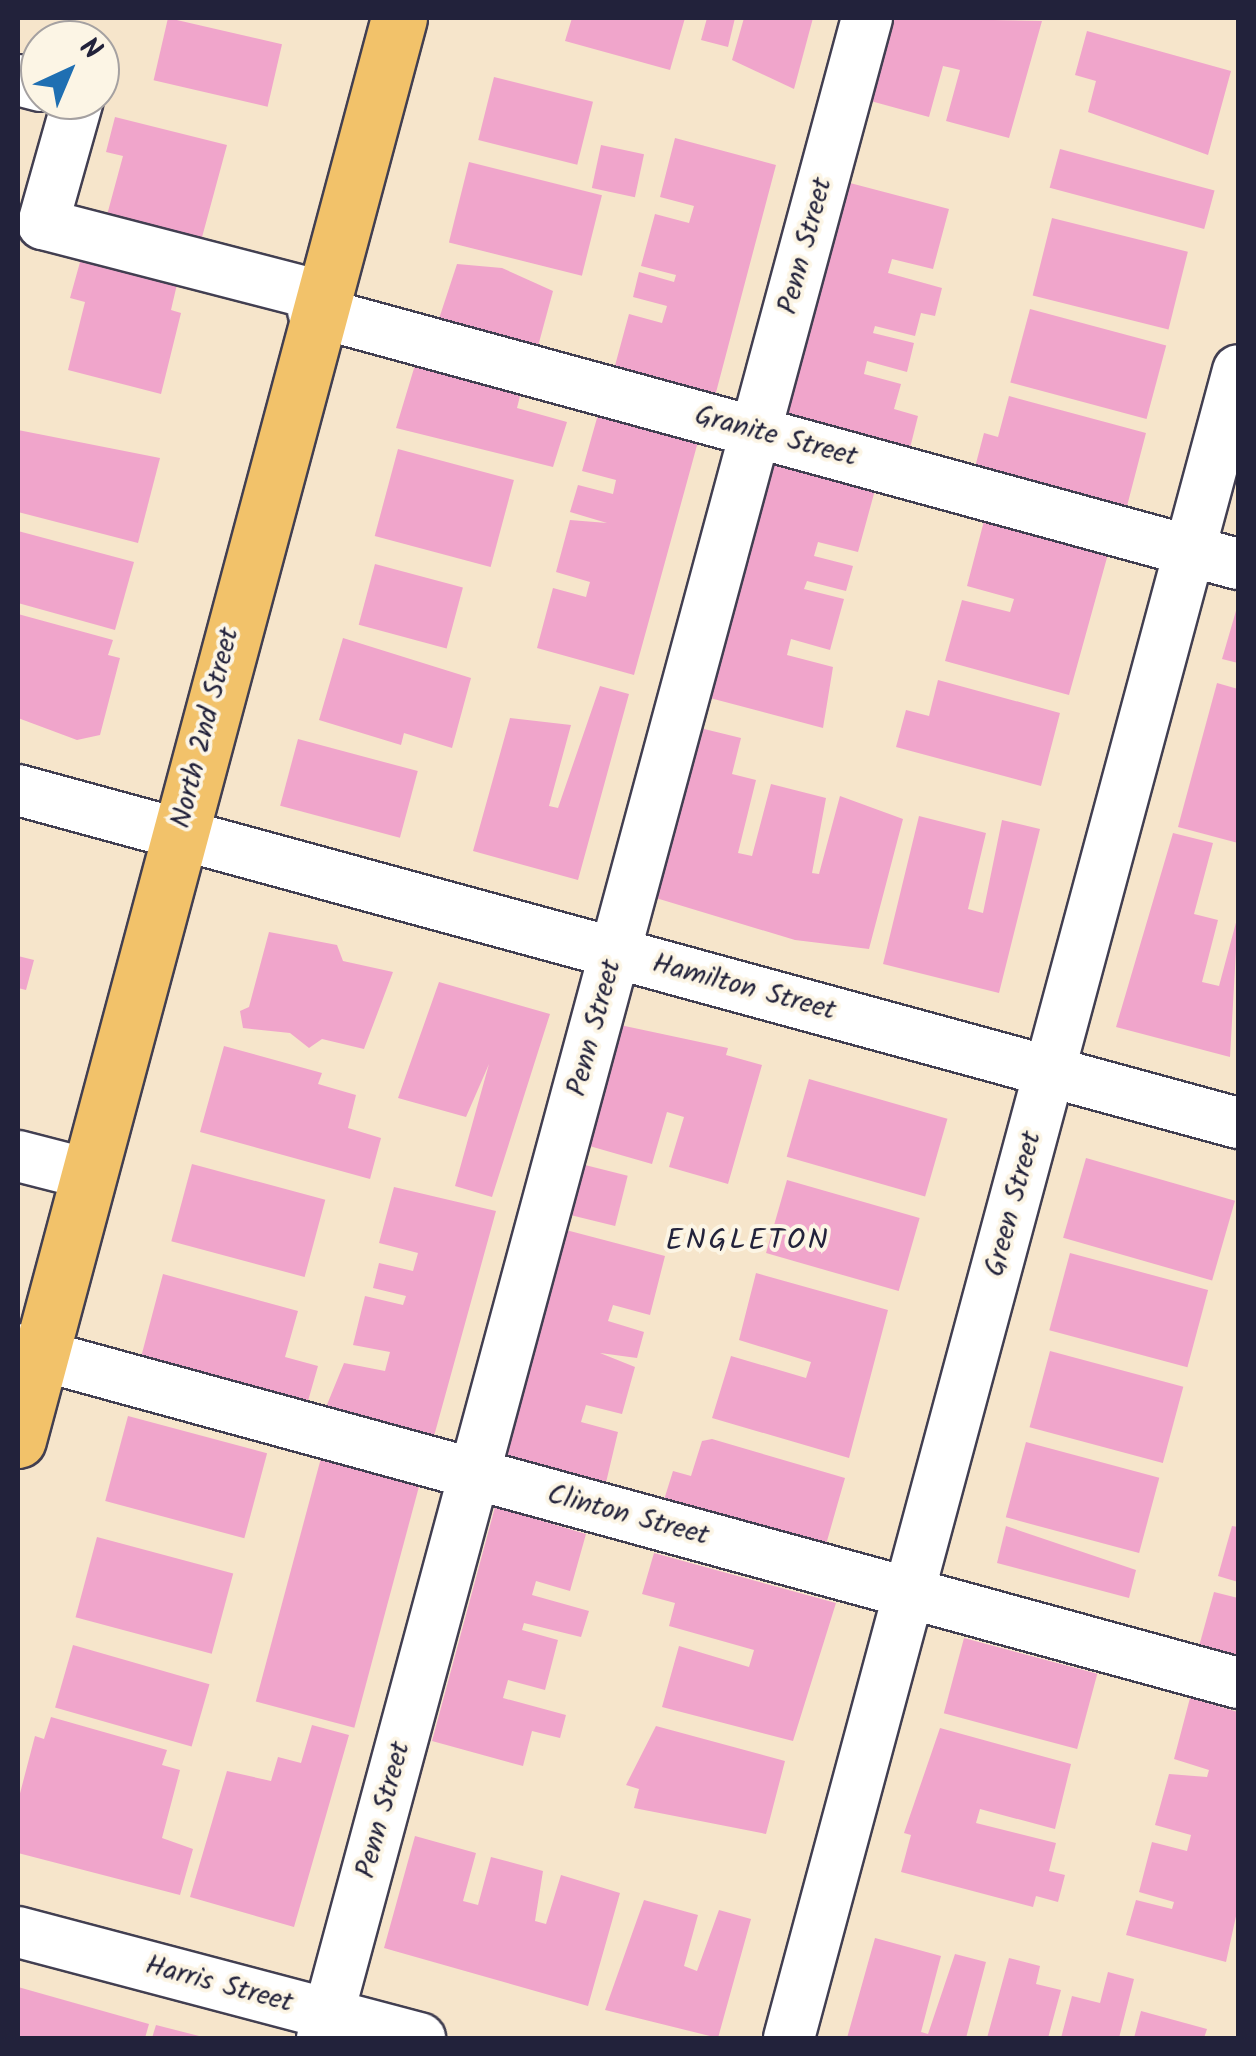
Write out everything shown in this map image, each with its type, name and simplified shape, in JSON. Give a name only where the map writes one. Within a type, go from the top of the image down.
[{"type":"main road","name":"North 2nd Street","points":[[18,1440],[29,1353],[88,1174],[316,303],[399,18]]},
{"type":"street","name":"Penn Street","points":[[325,2026],[867,18]]},
{"type":"street","name":"Granite Street","points":[[72,120],[43,224],[756,432],[1238,564]]},
{"type":"street","name":"Green Street","points":[[788,2038],[1238,370]]},
{"type":"street","name":"Hamilton Street","points":[[18,790],[1238,1123]]},
{"type":"street","points":[[18,1156],[88,1174]]},
{"type":"street","name":"Clinton Street","points":[[29,1353],[1238,1683]]},
{"type":"street","name":"Harris Street","points":[[18,1932],[325,2026],[420,2038]]},
{"type":"building","points":[[168,18],[282,44],[268,107],[154,80]]},
{"type":"building","points":[[572,18],[685,18],[670,70],[565,41]]},
{"type":"building","points":[[707,18],[735,18],[728,47],[701,40]]},
{"type":"building","points":[[744,18],[813,18],[794,89],[732,60]]},
{"type":"building","points":[[890,18],[1042,21],[1009,138],[946,121],[960,70],[943,66],[929,117],[867,100]]},
{"type":"building","points":[[1087,31],[1231,71],[1208,155],[1088,112],[1096,81],[1075,75]]},
{"type":"building","points":[[494,77],[593,102],[577,165],[478,140]]},
{"type":"building","points":[[120,118],[227,145],[201,241],[107,215],[123,156],[106,152],[114,120]]},
{"type":"building","points":[[675,138],[776,165],[714,400],[613,373],[629,314],[662,323],[667,306],[633,297],[639,272],[674,282],[676,275],[641,266],[655,214],[689,223],[694,206],[660,197]]},
{"type":"building","points":[[601,145],[644,154],[635,197],[592,188]]},
{"type":"building","points":[[1060,149],[1215,190],[1204,229],[1050,188]]},
{"type":"building","points":[[469,162],[602,195],[582,276],[449,243]]},
{"type":"building","points":[[850,183],[949,209],[933,269],[892,259],[888,273],[942,288],[935,316],[921,313],[915,336],[875,326],[873,333],[914,343],[907,372],[867,361],[864,374],[901,384],[894,409],[918,416],[909,452],[786,419]]},
{"type":"building","points":[[1052,218],[1188,252],[1168,329],[1033,296]]},
{"type":"building","points":[[82,255],[178,280],[171,310],[181,313],[161,394],[68,370],[85,302],[70,298]]},
{"type":"building","points":[[457,264],[502,268],[553,291],[537,350],[434,334]]},
{"type":"building","points":[[1030,309],[1166,345],[1147,419],[1010,382]]},
{"type":"building","points":[[415,365],[520,396],[517,408],[567,422],[553,467],[396,428]]},
{"type":"building","points":[[1009,396],[1146,433],[1126,510],[974,471],[984,433],[998,437]]},
{"type":"building","points":[[599,411],[699,438],[634,675],[537,648],[553,588],[586,597],[590,582],[556,572],[570,520],[607,523],[570,512],[578,485],[613,494],[616,480],[582,471]]},
{"type":"building","points":[[18,430],[160,458],[138,543],[18,512]]},
{"type":"building","points":[[398,449],[514,480],[491,567],[375,536]]},
{"type":"building","points":[[774,462],[875,490],[858,552],[818,542],[814,556],[853,566],[846,591],[807,581],[804,589],[844,599],[830,650],[791,639],[787,655],[833,667],[823,728],[710,698]]},
{"type":"building","points":[[984,521],[1108,554],[1069,695],[945,661],[962,600],[1010,612],[1014,599],[967,586]]},
{"type":"building","points":[[18,531],[134,562],[115,630],[18,603]]},
{"type":"building","points":[[375,564],[463,588],[447,648],[359,625]]},
{"type":"building","points":[[1238,604],[1238,663],[1222,659]]},
{"type":"building","points":[[18,614],[113,640],[108,655],[120,658],[100,735],[77,740],[18,718]]},
{"type":"building","points":[[343,638],[471,678],[452,748],[404,733],[401,745],[319,720]]},
{"type":"building","points":[[938,680],[1060,713],[1041,786],[896,747],[906,710],[929,716]]},
{"type":"building","points":[[1217,683],[1238,689],[1238,843],[1178,827]]},
{"type":"building","points":[[600,686],[629,694],[578,880],[473,851],[510,718],[571,725],[549,806],[558,808]]},
{"type":"building","points":[[700,728],[741,738],[732,774],[756,780],[738,853],[752,856],[771,784],[826,798],[812,873],[819,874],[840,796],[903,819],[869,949],[795,940],[656,898]]},
{"type":"building","points":[[298,739],[418,771],[400,838],[280,806]]},
{"type":"building","points":[[919,816],[986,833],[968,909],[983,913],[1002,820],[1040,829],[999,993],[883,964]]},
{"type":"building","points":[[1173,833],[1213,843],[1194,914],[1218,920],[1202,982],[1219,986],[1238,915],[1230,1057],[1116,1027]]},
{"type":"building","points":[[269,932],[337,945],[343,961],[393,972],[364,1049],[322,1039],[309,1048],[290,1033],[243,1028],[240,1011],[249,1007]]},
{"type":"building","points":[[18,956],[34,960],[26,990],[18,988]]},
{"type":"building","points":[[439,982],[550,1014],[492,1197],[455,1186],[489,1064],[466,1117],[398,1098]]},
{"type":"building","points":[[620,1025],[728,1048],[726,1055],[762,1065],[728,1184],[669,1167],[684,1117],[667,1112],[652,1164],[586,1145]]},
{"type":"building","points":[[224,1046],[322,1073],[318,1084],[356,1095],[348,1128],[381,1138],[370,1179],[200,1132]]},
{"type":"building","points":[[809,1079],[947,1119],[925,1197],[787,1157]]},
{"type":"building","points":[[1086,1158],[1235,1201],[1212,1281],[1063,1238]]},
{"type":"building","points":[[192,1164],[325,1200],[305,1277],[171,1241]]},
{"type":"building","points":[[585,1165],[628,1176],[615,1226],[572,1215]]},
{"type":"building","points":[[787,1180],[920,1218],[899,1291],[766,1253]]},
{"type":"building","points":[[394,1187],[496,1211],[431,1447],[322,1417],[344,1363],[385,1371],[390,1352],[353,1345],[365,1296],[403,1305],[406,1296],[373,1288],[379,1263],[413,1271],[418,1253],[379,1243]]},
{"type":"building","points":[[566,1230],[665,1256],[650,1315],[613,1305],[608,1321],[644,1332],[637,1358],[600,1353],[635,1367],[622,1414],[586,1405],[581,1422],[618,1432],[604,1491],[504,1465]]},
{"type":"building","points":[[1070,1253],[1208,1290],[1187,1367],[1049,1330]]},
{"type":"building","points":[[756,1273],[888,1310],[849,1458],[712,1418],[731,1356],[806,1378],[811,1362],[739,1340]]},
{"type":"building","points":[[163,1274],[298,1311],[285,1357],[318,1366],[306,1408],[140,1361]]},
{"type":"building","points":[[1050,1351],[1183,1387],[1163,1463],[1030,1427]]},
{"type":"building","points":[[128,1416],[267,1453],[244,1538],[105,1501]]},
{"type":"building","points":[[712,1439],[845,1478],[825,1548],[663,1503],[673,1471],[691,1476],[702,1441]]},
{"type":"building","points":[[1026,1442],[1159,1478],[1139,1553],[1006,1517]]},
{"type":"building","points":[[321,1458],[420,1484],[354,1728],[256,1701]]},
{"type":"building","points":[[495,1507],[586,1534],[570,1591],[536,1581],[532,1595],[589,1611],[581,1637],[524,1623],[522,1630],[558,1640],[545,1690],[508,1680],[503,1698],[566,1715],[560,1738],[532,1731],[523,1766],[432,1741]]},
{"type":"building","points":[[1006,1526],[1136,1570],[1129,1598],[997,1563]]},
{"type":"building","points":[[1232,1526],[1238,1527],[1238,1582],[1218,1576]]},
{"type":"building","points":[[97,1537],[233,1573],[212,1654],[76,1617]]},
{"type":"building","points":[[654,1553],[836,1603],[793,1741],[662,1707],[679,1646],[749,1667],[754,1650],[669,1626],[675,1603],[642,1594]]},
{"type":"building","points":[[1214,1592],[1238,1598],[1238,1661],[1198,1650]]},
{"type":"building","points":[[964,1638],[1097,1674],[1077,1749],[944,1713]]},
{"type":"building","points":[[73,1645],[209,1684],[192,1747],[55,1707]]},
{"type":"building","points":[[1190,1698],[1238,1712],[1238,1907],[1226,1962],[1126,1935],[1136,1900],[1172,1909],[1174,1902],[1139,1892],[1152,1842],[1187,1851],[1191,1835],[1155,1825],[1169,1774],[1207,1777],[1209,1770],[1174,1759]]},
{"type":"building","points":[[51,1717],[167,1750],[162,1765],[180,1770],[162,1838],[193,1849],[180,1895],[18,1853],[18,1801],[35,1736],[44,1739]]},
{"type":"building","points":[[312,1725],[349,1735],[294,1927],[190,1897],[227,1771],[271,1781],[278,1757],[301,1763]]},
{"type":"building","points":[[656,1726],[785,1761],[766,1834],[634,1808],[639,1789],[626,1785]]},
{"type":"building","points":[[940,1728],[1071,1764],[1055,1829],[980,1809],[976,1823],[1056,1843],[1049,1871],[1065,1875],[1058,1902],[1036,1896],[1033,1907],[901,1872],[911,1835],[904,1833]]},
{"type":"building","points":[[415,1836],[476,1853],[463,1901],[478,1905],[491,1857],[543,1871],[535,1921],[546,1924],[561,1875],[620,1893],[588,2006],[384,1948]]},
{"type":"building","points":[[644,1900],[698,1915],[684,1966],[697,1971],[719,1910],[751,1919],[718,2038],[605,2010]]},
{"type":"building","points":[[875,1938],[941,1956],[921,2032],[928,2034],[955,1954],[986,1962],[966,2038],[847,2038]]},
{"type":"building","points":[[1009,1958],[1040,1966],[1036,1984],[1061,1990],[1048,2038],[987,2038]]},
{"type":"building","points":[[1108,1972],[1134,1979],[1119,2038],[1061,2038],[1072,1996],[1100,2003]]},
{"type":"building","points":[[18,1987],[149,2024],[145,2038],[18,2038]]},
{"type":"building","points":[[1141,2011],[1207,2029],[1204,2038],[1134,2038]]},
{"type":"building","points":[[156,2025],[203,2037],[203,2038],[152,2038]]},
{"type":"district","name":"ENGLETON","points":[[748,1241]]}]
